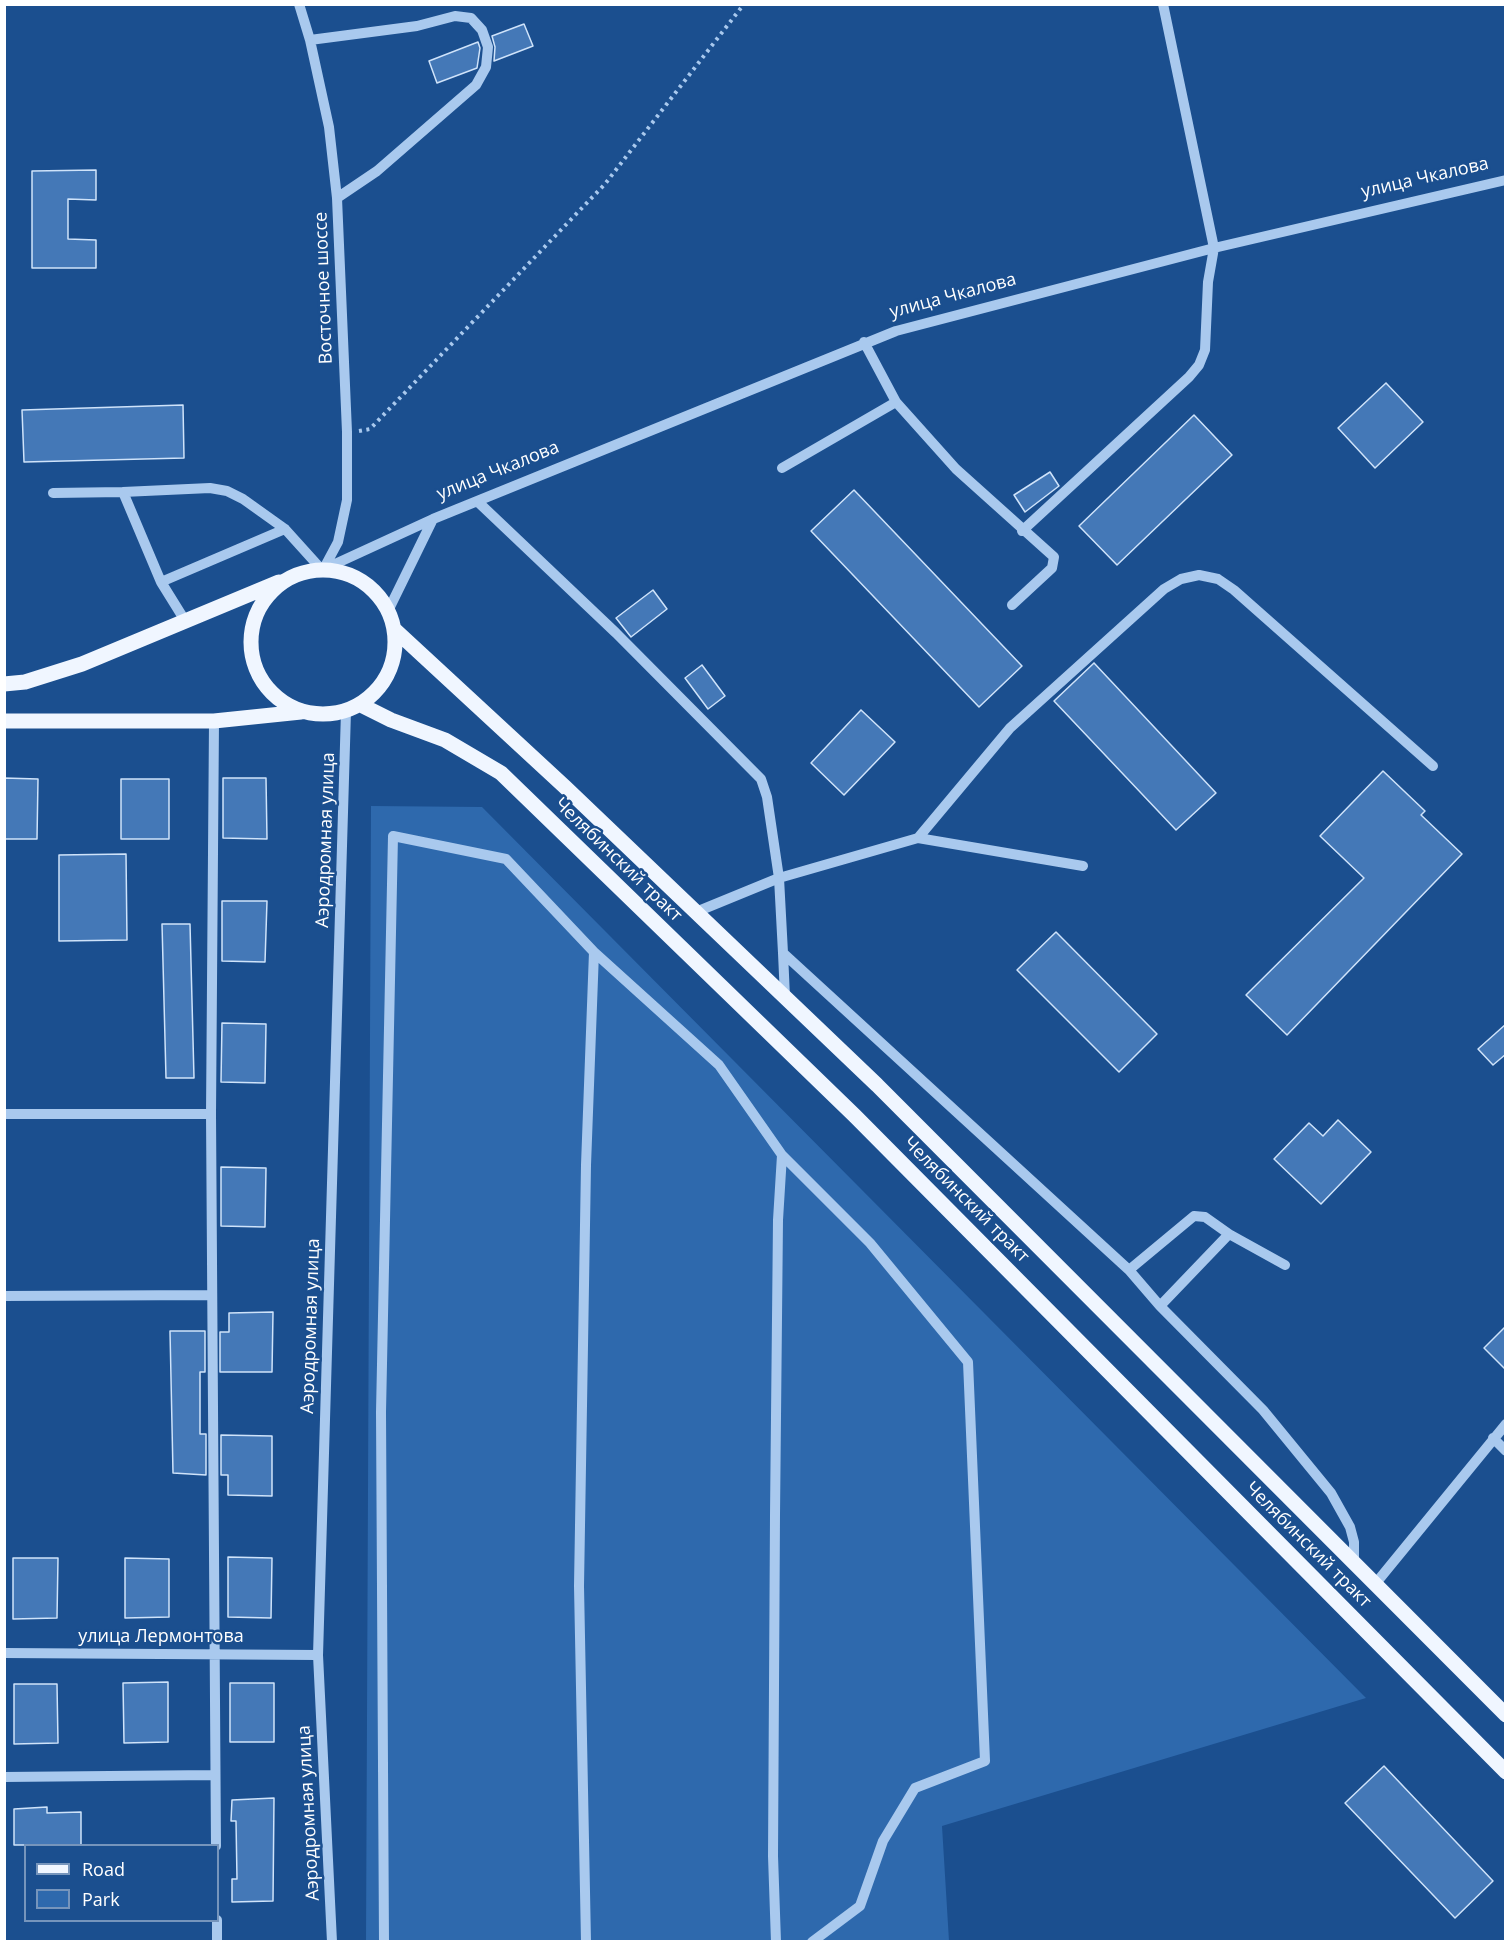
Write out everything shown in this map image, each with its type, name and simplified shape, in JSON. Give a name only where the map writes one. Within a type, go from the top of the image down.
[{"type":"main road","points":[[4,684],[25,682],[82,664],[296,575],[322,570],[349,575],[372,589],[388,611],[394,629],[391,667],[379,689],[361,705],[346,711],[301,712],[214,721],[4,721]]},
{"type":"main road","points":[[296,575],[273,590],[253,622],[252,659],[269,692],[301,712]]},
{"type":"main road","name":"Челябинский тракт","points":[[394,629],[877,1085],[1506,1715]]},
{"type":"main road","name":"Челябинский тракт","points":[[361,705],[391,720],[445,740],[501,773],[855,1116],[1506,1772]]},
{"type":"street","name":"Восточное шоссе","points":[[299,4],[310,40],[329,127],[337,198],[347,432],[347,500],[344,517],[338,542],[322,570]]},
{"type":"street","points":[[1022,531],[1199,365],[1207,335],[1208,282],[1214,248],[1164,4]]},
{"type":"street","points":[[310,40],[417,26],[455,16],[471,18],[482,30],[488,47],[486,67],[476,85],[376,171],[337,198]]},
{"type":"street","name":"улица Чкалова","points":[[322,570],[433,519],[864,342],[896,331],[1214,248],[1506,180]]},
{"type":"street","points":[[864,342],[896,402],[956,469],[1022,531],[1051,554],[1054,564],[1012,605]]},
{"type":"street","points":[[782,468],[896,402]]},
{"type":"street","points":[[53,493],[192,488],[227,491],[243,499],[285,529],[322,570]]},
{"type":"street","points":[[123,492],[161,582],[184,620]]},
{"type":"street","points":[[477,501],[616,633],[760,779],[767,797],[779,878],[785,997]]},
{"type":"street","points":[[388,611],[433,519]]},
{"type":"street","points":[[161,582],[285,529]]},
{"type":"street","points":[[918,838],[1010,728],[1164,589],[1180,579],[1199,575],[1218,579],[1234,590],[1433,766]]},
{"type":"street","name":"Аэродромная улица","points":[[333,1941],[318,1655],[346,711]]},
{"type":"street","points":[[214,721],[211,1114],[216,1844]]},
{"type":"street","points":[[384,1941],[381,1412],[393,836],[506,859],[594,952],[719,1065],[782,1155],[870,1243],[968,1362],[985,1761],[915,1788],[883,1841],[860,1906],[812,1941]]},
{"type":"street","points":[[696,912],[779,878],[918,838],[1083,866]]},
{"type":"street","points":[[586,1941],[579,1586],[586,1165],[594,952]]},
{"type":"street","points":[[783,953],[1129,1270],[1160,1306],[1263,1410],[1331,1493],[1350,1527],[1354,1542],[1354,1561]]},
{"type":"street","points":[[4,1114],[211,1114]]},
{"type":"street","points":[[776,1941],[773,1856],[777,1220],[782,1155]]},
{"type":"street","points":[[1129,1270],[1194,1216],[1205,1218],[1285,1265]]},
{"type":"street","points":[[1160,1306],[1229,1234]]},
{"type":"street","points":[[4,1296],[212,1295]]},
{"type":"street","points":[[1376,1583],[1506,1424]]},
{"type":"street","points":[[1493,1438],[1506,1451]]},
{"type":"street","name":"улица Лермонтова","points":[[4,1653],[318,1655]]},
{"type":"street","points":[[4,1777],[215,1775]]},
{"type":"street","points":[[217,1922],[217,1941]]},
{"type":"path","points":[[347,432],[370,429],[605,184],[744,4]]},
{"type":"green space","points":[[371,806],[482,807],[1366,1698],[942,1826],[949,1941],[366,1942]]},
{"type":"building","points":[[524,24],[533,46],[494,61],[495,47],[492,36]]},
{"type":"building","points":[[478,42],[480,48],[477,68],[437,83],[429,61]]},
{"type":"building","points":[[96,170],[96,200],[68,199],[68,239],[96,240],[96,268],[32,268],[32,171]]},
{"type":"building","points":[[1386,383],[1423,422],[1375,468],[1338,428]]},
{"type":"building","points":[[183,405],[184,458],[24,462],[22,410]]},
{"type":"building","points":[[1194,415],[1232,455],[1117,565],[1079,526]]},
{"type":"building","points":[[1050,472],[1059,486],[1025,512],[1014,495]]},
{"type":"building","points":[[854,490],[1022,666],[979,707],[811,531]]},
{"type":"building","points":[[653,590],[667,609],[631,637],[616,618]]},
{"type":"building","points":[[1094,663],[1216,793],[1176,830],[1054,701]]},
{"type":"building","points":[[702,665],[725,696],[708,709],[685,678]]},
{"type":"building","points":[[861,710],[895,742],[844,795],[811,763]]},
{"type":"building","points":[[1383,771],[1425,811],[1421,815],[1462,854],[1287,1035],[1246,995],[1364,878],[1320,836]]},
{"type":"building","points":[[4,778],[38,779],[37,839],[4,839]]},
{"type":"building","points":[[223,778],[266,778],[267,839],[223,838]]},
{"type":"building","points":[[121,779],[169,779],[169,839],[121,839]]},
{"type":"building","points":[[126,854],[127,940],[59,941],[59,855]]},
{"type":"building","points":[[222,901],[267,901],[265,962],[222,961]]},
{"type":"building","points":[[162,924],[190,924],[194,1078],[166,1078]]},
{"type":"building","points":[[1056,932],[1157,1034],[1119,1072],[1017,970]]},
{"type":"building","points":[[222,1023],[266,1024],[265,1083],[221,1082]]},
{"type":"building","points":[[1506,1024],[1506,1054],[1493,1065],[1478,1049]]},
{"type":"building","points":[[1338,1120],[1371,1152],[1321,1204],[1274,1159],[1309,1123],[1323,1136]]},
{"type":"building","points":[[221,1167],[266,1168],[265,1227],[221,1226]]},
{"type":"building","points":[[273,1312],[272,1372],[220,1372],[220,1332],[229,1332],[229,1313]]},
{"type":"building","points":[[1506,1326],[1506,1370],[1484,1348]]},
{"type":"building","points":[[170,1331],[205,1331],[205,1372],[200,1372],[200,1434],[206,1434],[206,1475],[173,1473]]},
{"type":"building","points":[[221,1435],[272,1436],[272,1496],[228,1495],[228,1475],[221,1475]]},
{"type":"building","points":[[228,1557],[272,1558],[271,1618],[228,1617]]},
{"type":"building","points":[[13,1558],[58,1558],[57,1618],[13,1619]]},
{"type":"building","points":[[125,1558],[169,1559],[169,1617],[125,1618]]},
{"type":"building","points":[[168,1682],[168,1742],[124,1743],[123,1683]]},
{"type":"building","points":[[230,1683],[274,1683],[274,1742],[230,1742]]},
{"type":"building","points":[[14,1684],[57,1684],[58,1743],[14,1744]]},
{"type":"building","points":[[1384,1766],[1493,1881],[1455,1918],[1345,1803]]},
{"type":"building","points":[[274,1798],[273,1901],[232,1902],[232,1879],[237,1879],[236,1821],[231,1821],[232,1800]]},
{"type":"building","points":[[47,1807],[47,1813],[81,1812],[81,1844],[14,1845],[14,1809]]}]
